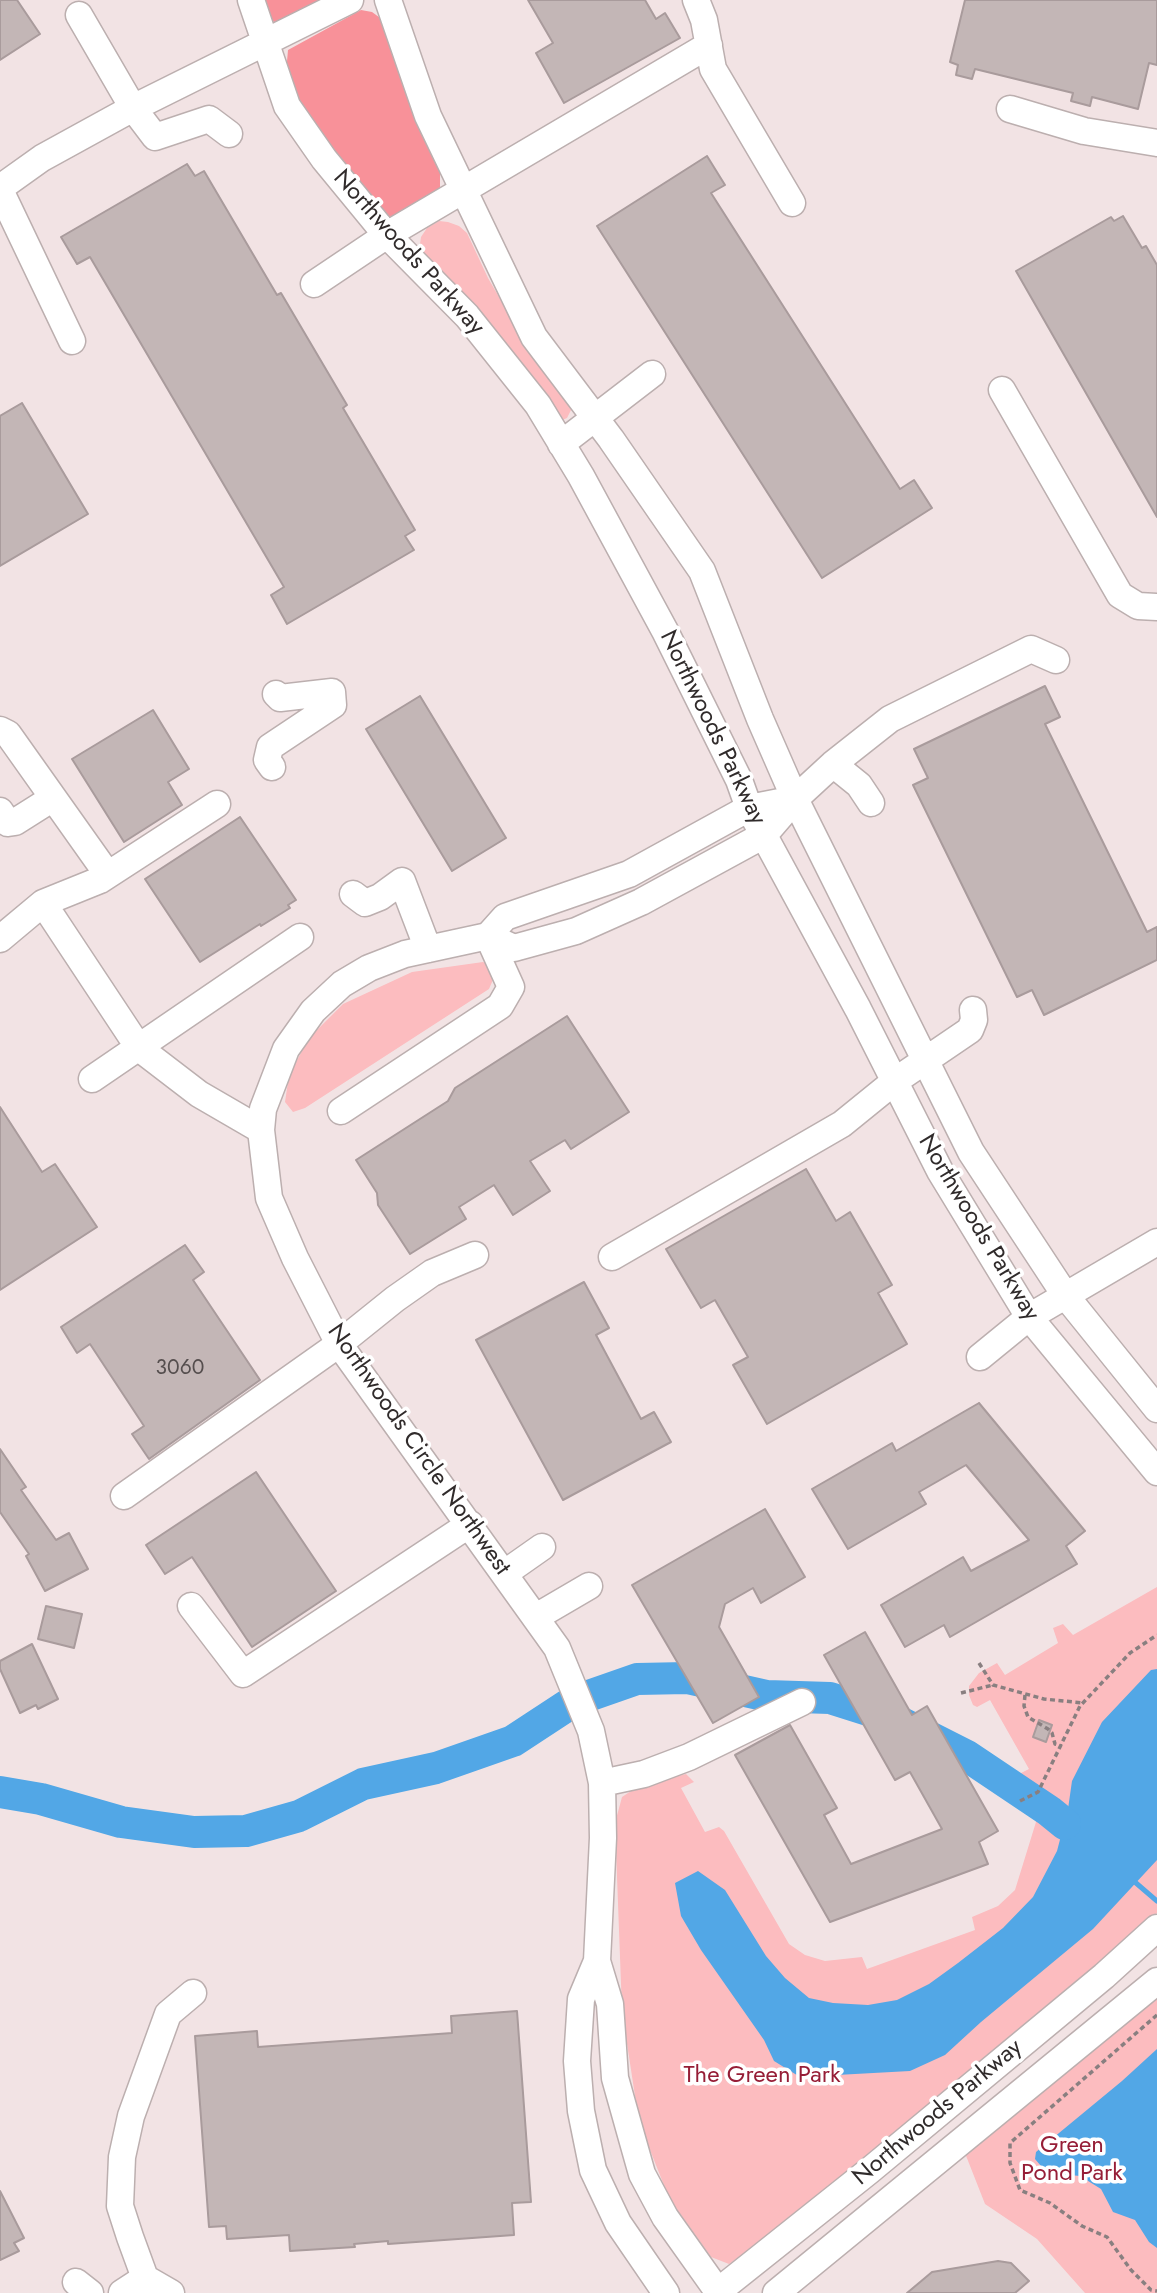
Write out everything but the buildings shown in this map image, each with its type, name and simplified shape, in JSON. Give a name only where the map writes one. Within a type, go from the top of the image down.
[{"type":"street","name":"Northwoods Parkway","points":[[251,0],[286,106],[324,159],[387,235],[467,316],[538,405],[665,631],[739,780],[749,808],[940,1171],[1029,1317],[1157,1472]]},
{"type":"street","points":[[72,341],[0,189],[42,158],[133,108],[350,0]]},
{"type":"street","name":"Northwoods Parkway","points":[[387,0],[428,116],[534,337],[595,417],[702,571],[760,719],[795,799],[971,1152],[1065,1295],[1157,1409]]},
{"type":"street","points":[[696,0],[704,20],[713,69],[792,203]]},
{"type":"street","points":[[79,15],[133,108],[156,137],[209,120],[229,134]]},
{"type":"street","points":[[314,284],[387,235],[709,45]]},
{"type":"street","points":[[1010,109],[1084,131],[1157,143]]},
{"type":"street","points":[[561,444],[652,373]]},
{"type":"street","points":[[1002,390],[1120,595],[1138,606],[1157,607]]},
{"type":"street","points":[[795,799],[833,764],[890,719],[1031,649],[1056,660]]},
{"type":"street","points":[[272,767],[267,760],[270,747],[333,705],[332,692],[280,698],[276,694]]},
{"type":"street","points":[[0,730],[8,734],[107,875]]},
{"type":"street","points":[[833,764],[859,785],[871,803]]},
{"type":"street","points":[[0,811],[8,823],[15,822],[52,798]]},
{"type":"street","name":"Northwoods Circle Northwest","points":[[718,2292],[665,2217],[642,2174],[615,2078],[610,2004],[597,1961],[603,1838],[602,1783],[591,1731],[557,1648],[339,1344],[295,1258],[269,1198],[261,1130],[263,1109],[286,1049],[313,1011],[342,984],[369,968],[428,949],[488,936],[505,917],[629,874],[749,808],[795,799]]},
{"type":"street","name":"Northwoods Circle Northwest","points":[[488,936],[514,948],[576,930],[641,902],[764,835],[795,799]]},
{"type":"street","points":[[0,939],[43,903],[107,875],[216,804]]},
{"type":"street","points":[[353,894],[365,903],[380,897],[402,881],[428,949]]},
{"type":"street","points":[[43,903],[139,1048],[199,1094],[261,1130]]},
{"type":"street","points":[[341,1111],[500,1006],[511,988],[488,936]]},
{"type":"street","points":[[92,1079],[300,937]]},
{"type":"street","points":[[612,1257],[842,1124],[895,1081],[970,1030],[974,1020],[973,1010]]},
{"type":"street","points":[[980,1357],[1029,1317],[1157,1242]]},
{"type":"street","points":[[124,1496],[339,1344],[432,1273],[475,1255]]},
{"type":"street","points":[[191,1606],[243,1674],[470,1524]]},
{"type":"street","points":[[505,1573],[542,1547]]},
{"type":"street","points":[[536,1617],[589,1586]]},
{"type":"street","points":[[602,1783],[644,1774],[689,1757],[803,1702]]},
{"type":"street","name":"Northwoods Parkway","points":[[718,2292],[1104,1976],[1157,1927]]},
{"type":"street","name":"Northwoods Circle Northwest","points":[[597,1961],[581,1999],[577,2061],[581,2111],[593,2170],[618,2223],[666,2293]]},
{"type":"street","name":"Northwoods Parkway","points":[[776,2293],[1157,1981]]},
{"type":"street","points":[[171,2293],[145,2278],[120,2206],[122,2157],[131,2116],[168,2014],[193,1993]]},
{"type":"street","points":[[122,2293],[145,2278]]},
{"type":"path","points":[[1020,1801],[1038,1792],[1062,1746],[1069,1726],[1083,1703],[1129,1653],[1157,1635]]},
{"type":"path","points":[[979,1663],[993,1685]]},
{"type":"path","points":[[961,1693],[993,1685],[1060,1702],[1083,1703]]},
{"type":"path","points":[[1025,1695],[1026,1714],[1034,1722],[1048,1729],[1055,1744],[1062,1746]]},
{"type":"path","points":[[1157,2015],[1010,2143],[1010,2163],[1020,2190],[1050,2203],[1082,2226],[1107,2238],[1131,2270],[1151,2290],[1157,2291]]},
{"type":"green space","points":[[439,221],[459,226],[467,233],[488,278],[524,340],[567,395],[571,410],[567,418],[560,421],[419,251],[421,237],[427,228]]},
{"type":"green space","points":[[483,962],[490,965],[495,975],[489,989],[305,1108],[293,1112],[285,1102],[289,1075],[309,1038],[343,1004],[412,972]]},
{"type":"green space","name":"The Green Park","points":[[1157,1587],[1157,1913],[1127,1942],[915,2115],[833,2186],[729,2264],[711,2257],[669,2198],[639,2122],[622,2011],[615,1823],[622,1797],[637,1787],[686,1774],[694,1782],[681,1788],[705,1832],[719,1827],[724,1831],[789,1944],[805,1955],[825,1961],[862,1957],[867,1969],[975,1930],[972,1917],[998,1906],[1015,1890],[1036,1822],[1033,1806],[1018,1778],[1019,1774],[1029,1769],[990,1700],[977,1707],[973,1705],[969,1686],[979,1673],[997,1663],[1005,1675],[1058,1643],[1053,1628],[1063,1624],[1073,1635]]},
{"type":"green space","name":"Green Pond Park","points":[[1157,1981],[1157,2293],[1085,2293],[1037,2239],[985,2204],[961,2143]]},
{"type":"shaded area","points":[[261,0],[337,0],[279,24],[268,19]]},
{"type":"shaded area","points":[[361,10],[372,12],[383,20],[440,171],[440,187],[434,196],[392,217],[381,215],[302,111],[286,73],[288,50]]},
{"type":"water","points":[[1157,1669],[1157,1860],[1093,1929],[945,2055],[910,2071],[800,2077],[774,2061],[764,2040],[701,1950],[681,1916],[675,1883],[698,1871],[725,1890],[766,1956],[785,1978],[809,1998],[833,2003],[868,2005],[897,2000],[929,1984],[958,1963],[1003,1928],[1033,1897],[1057,1851],[1072,1781],[1102,1722],[1151,1670]]},
{"type":"water","points":[[1157,2049],[1157,2248],[1149,2242],[1135,2220],[1113,2212],[1101,2189],[1080,2176],[1047,2173],[1035,2159],[1036,2152]]},
{"type":"waterway","points":[[0,1792],[41,1799],[121,1822],[194,1832],[246,1831],[299,1816],[363,1784],[436,1768],[513,1741],[574,1701],[637,1679],[687,1678],[767,1696],[830,1698],[890,1717],[967,1756],[1065,1824]]},
{"type":"waterway","points":[[1136,1883],[1157,1901]]}]
